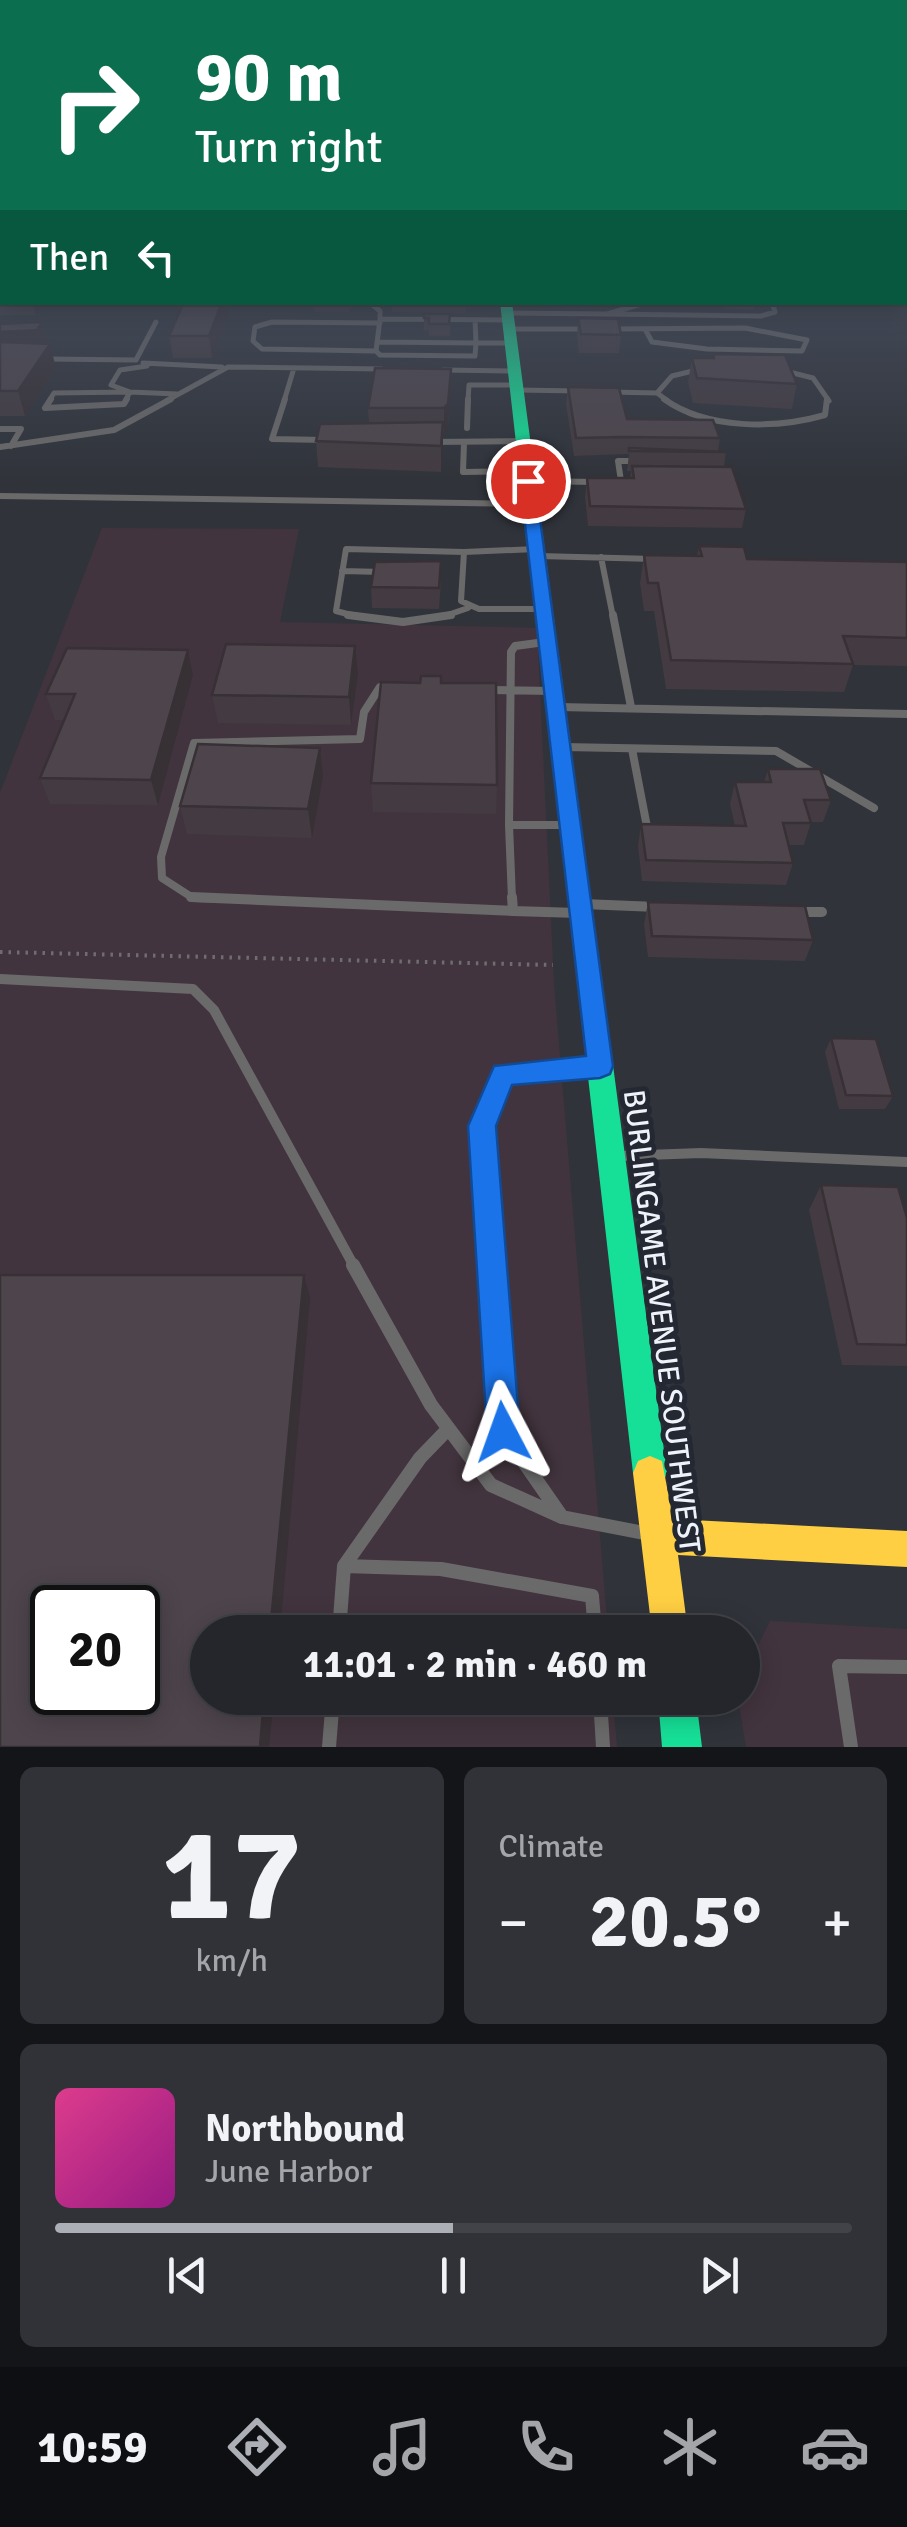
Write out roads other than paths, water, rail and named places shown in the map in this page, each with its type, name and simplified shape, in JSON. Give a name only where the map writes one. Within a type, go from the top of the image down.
[{"type":"street","name":"BURLINGAME AVENUE SOUTHWEST","points":[[509,322],[668,1615]]},
{"type":"street","points":[[659,1536],[907,1549]]},
{"type":"street","points":[[679,1715],[682,1747]]},
{"type":"lane","points":[[376,351],[380,316]]},
{"type":"lane","points":[[377,342],[419,337],[476,344],[509,322],[534,316]]},
{"type":"lane","points":[[725,316],[763,316]]},
{"type":"lane","points":[[419,337],[421,320]]},
{"type":"lane","points":[[475,320],[475,356],[262,349],[253,341],[256,327],[272,322],[421,320],[475,320],[795,331],[807,340],[802,351],[707,349],[652,342],[646,328]]},
{"type":"lane","points":[[136,360],[156,322]]},
{"type":"lane","points":[[447,343],[447,356]]},
{"type":"lane","points":[[42,359],[136,360],[148,366]]},
{"type":"lane","points":[[130,392],[111,385],[120,370],[148,366],[384,369]]},
{"type":"lane","points":[[0,447],[114,430],[228,367]]},
{"type":"lane","points":[[657,393],[672,376],[712,367]]},
{"type":"lane","points":[[294,368],[272,439],[326,440]]},
{"type":"lane","points":[[438,370],[516,382],[657,393],[686,412],[709,419],[809,421],[825,414],[829,400],[813,378],[773,369]]},
{"type":"lane","points":[[467,428],[468,385],[516,382]]},
{"type":"lane","points":[[130,392],[124,404],[112,408],[45,408],[54,394],[68,390],[130,392],[179,394]]},
{"type":"lane","points":[[0,429],[21,429],[10,446]]},
{"type":"lane","points":[[414,441],[523,441]]},
{"type":"lane","points":[[464,443],[462,472],[528,486]]},
{"type":"lane","points":[[0,496],[619,482],[618,461],[655,461]]},
{"type":"lane","points":[[620,478],[638,478]]},
{"type":"lane","points":[[543,609],[468,608],[446,620],[356,619],[336,611],[346,548],[658,558]]},
{"type":"lane","points":[[464,552],[460,601],[468,608]]},
{"type":"lane","points":[[601,557],[631,707]]},
{"type":"lane","points":[[342,571],[401,572]]},
{"type":"lane","points":[[513,911],[509,825],[512,648],[547,642]]},
{"type":"lane","points":[[399,687],[380,687],[367,704],[360,738],[194,743],[161,857],[162,878],[193,898],[513,911],[674,907]]},
{"type":"lane","points":[[473,689],[510,690],[631,707],[907,714]]},
{"type":"lane","points":[[560,747],[776,751],[874,808]]},
{"type":"lane","points":[[632,748],[648,832]]},
{"type":"lane","points":[[509,825],[570,825]]},
{"type":"lane","points":[[785,911],[822,912]]},
{"type":"lane","points":[[0,979],[160,984],[193,990],[214,1010],[301,1164],[339,1245],[366,1283],[431,1405],[491,1486],[562,1517],[659,1536]]},
{"type":"lane","points":[[562,1517],[503,1432],[482,1126],[504,1074],[600,1066]]},
{"type":"lane","points":[[612,1157],[701,1152],[907,1162]]},
{"type":"lane","points":[[340,1615],[344,1566],[420,1458],[448,1429]]},
{"type":"lane","points":[[344,1566],[441,1568],[592,1596],[594,1615]]},
{"type":"lane","points":[[851,1747],[840,1666],[907,1667]]},
{"type":"lane","points":[[329,1747],[332,1715]]},
{"type":"lane","points":[[601,1715],[603,1747]]}]
